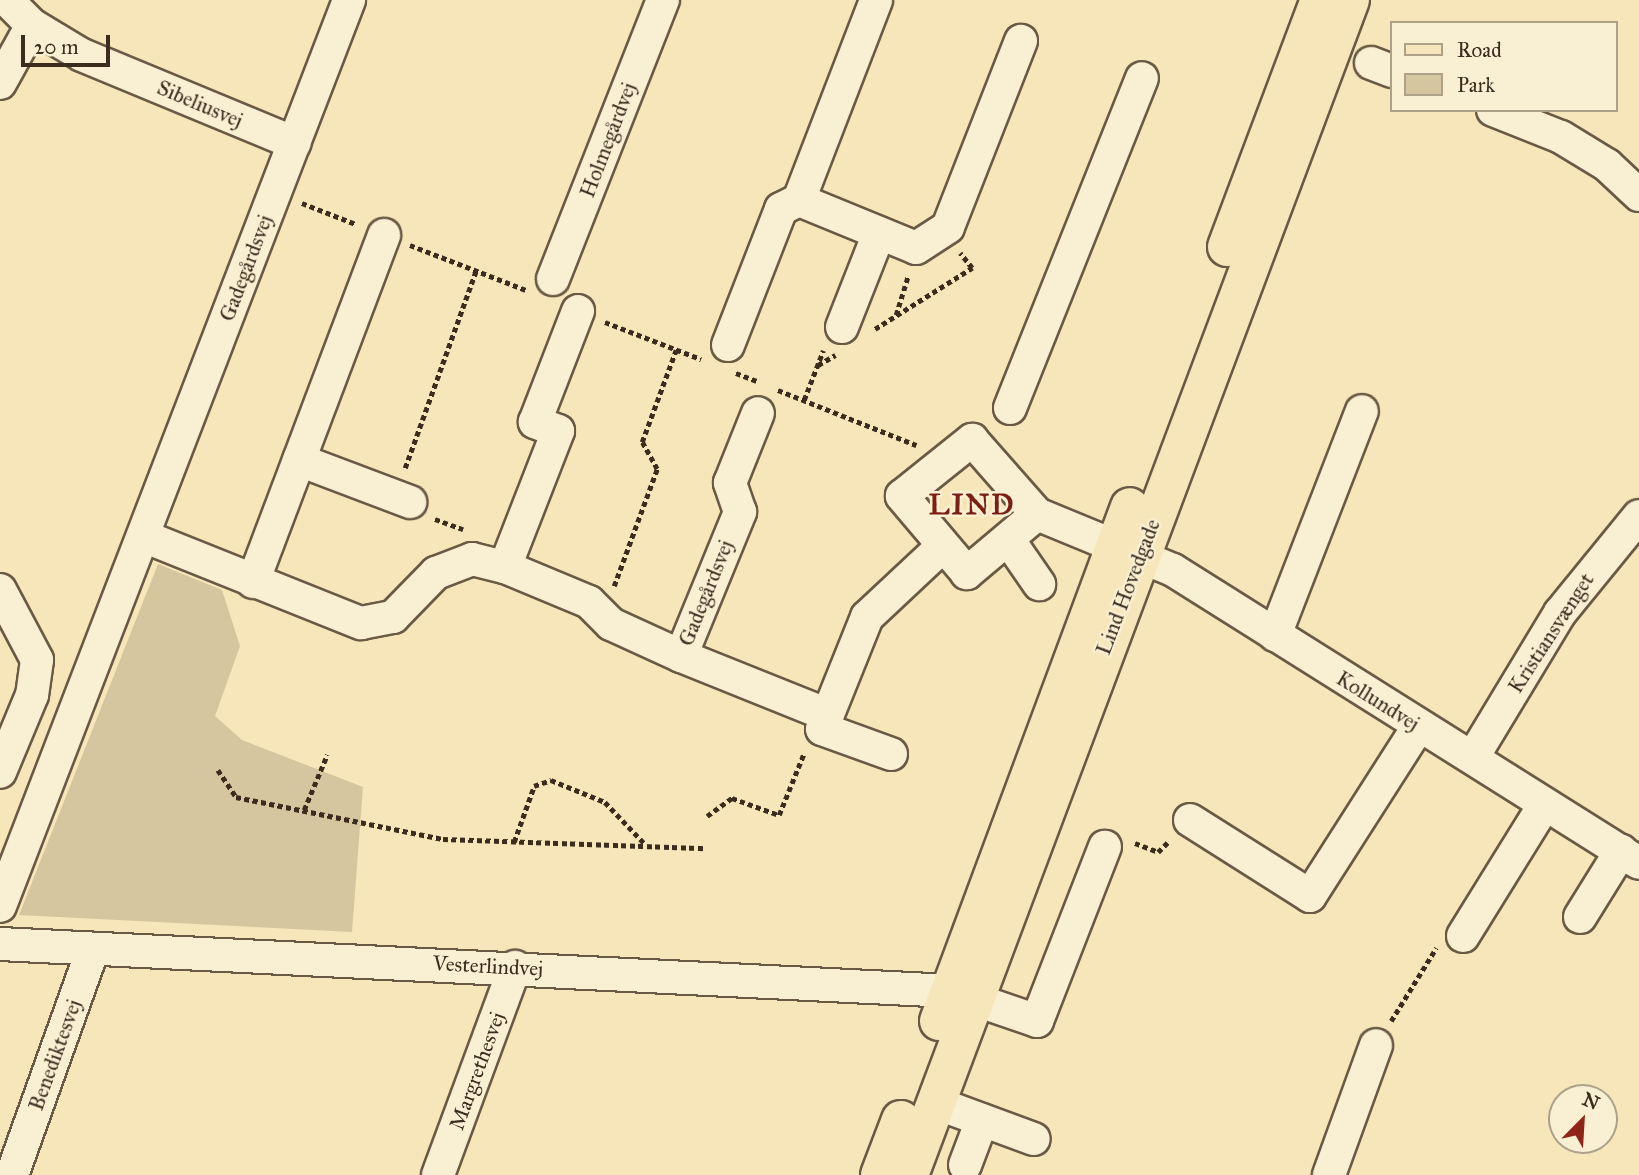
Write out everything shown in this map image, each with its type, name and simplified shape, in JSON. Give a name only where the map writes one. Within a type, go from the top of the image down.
[{"type":"main road","name":"Lind Hovedgade","points":[[880,1175],[963,995],[1128,549],[1320,0]]},
{"type":"main road","name":"Lind Hovedgade","points":[[1128,549],[1350,0]]},
{"type":"main road","name":"Lind Hovedgade","points":[[909,1175],[936,1103],[963,995]]},
{"type":"street","name":"Sibeliusvej","points":[[7,0],[32,25],[82,55],[294,143]]},
{"type":"street","name":"Gadegårdsvej","points":[[0,905],[349,0]]},
{"type":"street","name":"Holmegårdvej","points":[[553,279],[663,0]]},
{"type":"street","points":[[724,360],[781,209],[799,200],[876,0]]},
{"type":"street","points":[[0,83],[32,25]]},
{"type":"street","points":[[799,200],[916,248],[942,231],[1021,41]]},
{"type":"street","points":[[1010,408],[1142,78]]},
{"type":"street","points":[[1498,112],[1561,136],[1607,165],[1639,195]]},
{"type":"street","points":[[848,338],[879,233]]},
{"type":"street","points":[[253,582],[384,235]]},
{"type":"street","points":[[509,558],[558,431],[535,422],[578,311]]},
{"type":"street","points":[[1275,635],[1362,411]]},
{"type":"street","name":"Gadegårdsvej","points":[[681,656],[740,512],[730,483],[758,413]]},
{"type":"street","points":[[972,440],[1037,514],[967,573],[902,496],[972,440]]},
{"type":"street","points":[[299,460],[403,499]]},
{"type":"street","name":"Kollundvej","points":[[1037,514],[1128,549],[1275,635],[1418,727],[1474,757],[1630,857]]},
{"type":"street","name":"Kristiansvænget","points":[[1474,757],[1560,614],[1639,516]]},
{"type":"street","name":"Gadegårdsvej","points":[[144,536],[253,582],[361,623],[394,617],[436,572],[472,559],[509,558],[589,602],[603,616],[681,656],[891,754]]},
{"type":"street","points":[[1008,539],[1039,584]]},
{"type":"street","points":[[825,722],[867,617],[943,546]]},
{"type":"street","points":[[0,590],[37,660],[32,695],[0,772]]},
{"type":"street","points":[[32,695],[75,713]]},
{"type":"street","points":[[1190,820],[1310,896],[1418,727]]},
{"type":"street","points":[[1463,936],[1545,804]]},
{"type":"street","name":"Vesterlindvej","points":[[0,944],[515,967],[963,995],[1037,1021],[1105,848]]},
{"type":"street","points":[[1580,918],[1630,857]]},
{"type":"street","name":"Benediktesvej","points":[[9,1164],[93,949]]},
{"type":"street","name":"Margrethesvej","points":[[438,1175],[515,967]]},
{"type":"street","points":[[1329,1175],[1376,1045]]},
{"type":"street","points":[[936,1103],[1034,1139]]},
{"type":"street","points":[[965,1166],[982,1120]]},
{"type":"path","points":[[276,192],[676,350],[724,360],[804,400],[949,458]]},
{"type":"path","points":[[818,365],[848,338],[896,316],[972,268],[942,231]]},
{"type":"path","points":[[896,316],[916,248]]},
{"type":"path","points":[[476,271],[403,499],[431,517],[509,558]]},
{"type":"path","points":[[804,400],[829,336],[848,338]]},
{"type":"path","points":[[603,616],[657,469],[642,442],[676,350]]},
{"type":"path","points":[[706,816],[732,798],[779,815],[812,733],[825,722]]},
{"type":"path","points":[[304,810],[327,755]]},
{"type":"path","points":[[218,770],[236,797],[443,839],[706,848]]},
{"type":"path","points":[[514,842],[534,786],[551,780],[605,802],[647,846]]},
{"type":"green space","points":[[158,564],[222,590],[240,646],[215,716],[242,740],[363,787],[352,932],[19,915]]},
{"type":"district","name":"LIND","points":[[972,505]]}]
